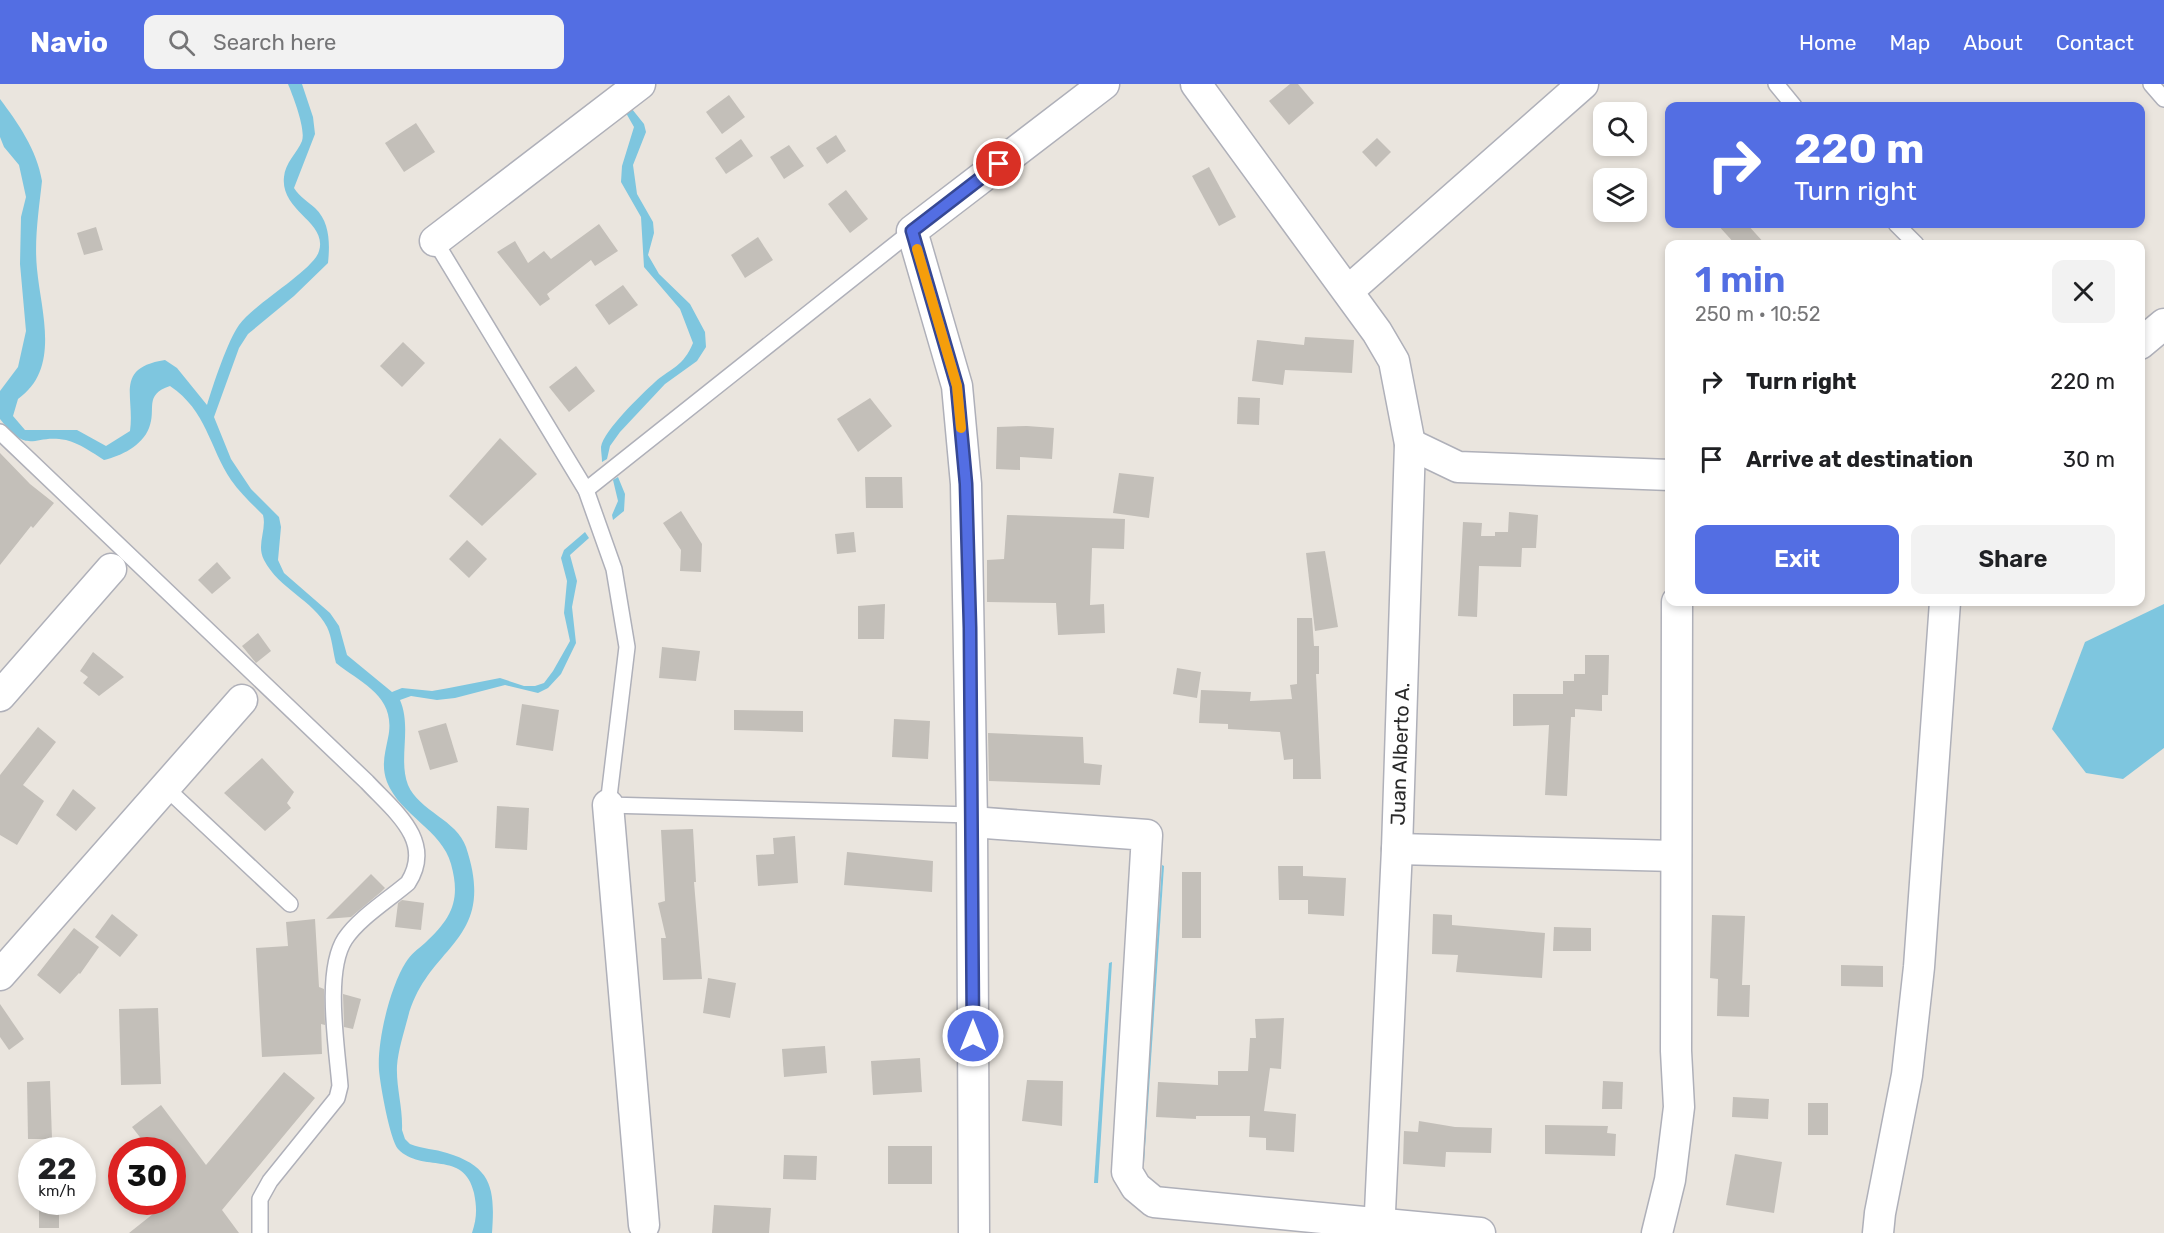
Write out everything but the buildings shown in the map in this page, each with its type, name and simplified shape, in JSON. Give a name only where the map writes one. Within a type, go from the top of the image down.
[{"type":"street","points":[[435,241],[640,84]]},
{"type":"street","points":[[974,1233],[972,818],[966,506],[957,386],[912,231],[1104,84]]},
{"type":"street","name":"Juan Alberto A.","points":[[1196,84],[1377,332],[1394,361],[1410,444],[1397,849],[1380,1229]]},
{"type":"street","points":[[1348,291],[1583,84]]},
{"type":"street","points":[[2145,340],[2164,324]]},
{"type":"street","points":[[1410,444],[1458,467],[1665,475]]},
{"type":"street","points":[[0,696],[111,569]]},
{"type":"street","points":[[1657,1233],[1670,1180],[1679,1107],[1676,856],[1677,606]]},
{"type":"street","points":[[1878,1233],[1906,1075],[1919,967],[1945,606]]},
{"type":"street","points":[[0,975],[242,700]]},
{"type":"street","points":[[608,805],[644,1225]]},
{"type":"street","points":[[972,818],[1147,835],[1127,1172],[1137,1187],[1154,1202],[1380,1229],[1480,1233]]},
{"type":"street","points":[[1397,849],[1676,856]]},
{"type":"lane","points":[[1776,84],[1791,102]]},
{"type":"lane","points":[[2151,84],[2164,99]]},
{"type":"lane","points":[[1900,228],[1912,240]]},
{"type":"lane","points":[[586,490],[912,231]]},
{"type":"lane","points":[[435,241],[586,490],[615,569],[627,647],[608,805],[972,818]]},
{"type":"lane","points":[[0,432],[367,782],[412,830],[418,853],[413,875],[408,884],[345,938],[337,956],[333,975],[340,1086],[337,1098],[270,1181],[260,1199],[260,1233]]},
{"type":"lane","points":[[165,787],[290,904]]},
{"type":"water","points":[[288,84],[302,84],[313,117],[315,134],[294,188],[324,220],[329,241],[328,263],[294,296],[248,334],[239,348],[214,417],[231,459],[251,489],[279,517],[281,527],[278,560],[284,573],[330,613],[339,626],[347,655],[392,692],[402,688],[432,691],[500,678],[524,686],[535,686],[544,683],[570,641],[564,613],[567,581],[561,558],[564,550],[585,532],[589,538],[570,555],[577,581],[572,607],[576,643],[561,674],[548,688],[538,693],[505,685],[455,698],[437,700],[411,696],[400,700],[405,721],[404,765],[408,785],[420,802],[447,822],[461,838],[466,847],[474,879],[473,904],[467,923],[418,992],[408,1017],[397,1066],[402,1130],[405,1139],[410,1144],[462,1159],[474,1165],[482,1173],[488,1182],[493,1204],[492,1233],[472,1233],[476,1208],[469,1180],[461,1171],[452,1166],[419,1160],[398,1149],[386,1111],[379,1058],[382,1030],[390,1000],[408,959],[448,917],[455,888],[451,864],[439,841],[401,804],[387,782],[384,765],[389,724],[382,701],[366,685],[336,663],[329,631],[321,618],[270,570],[261,549],[263,515],[231,480],[200,418],[182,396],[170,386],[156,394],[152,403],[149,428],[141,440],[124,453],[104,460],[71,441],[25,440],[10,431],[0,419],[0,391],[18,367],[26,331],[20,264],[21,217],[26,197],[19,165],[4,147],[0,137],[0,99],[20,127],[31,148],[42,181],[36,247],[44,321],[44,356],[40,372],[31,387],[18,399],[13,416],[25,430],[77,430],[106,446],[130,431],[130,385],[139,370],[149,364],[165,360],[177,368],[207,405],[226,352],[239,325],[315,259],[320,241],[317,232],[289,199],[285,189],[285,172],[303,136],[298,112]]},
{"type":"water","points":[[632,109],[644,124],[646,132],[633,165],[637,194],[653,222],[654,233],[648,255],[659,274],[690,304],[705,332],[706,347],[697,361],[665,384],[620,432],[610,446],[607,459],[602,462],[601,447],[609,432],[649,388],[681,362],[693,343],[680,309],[644,267],[641,217],[621,182],[622,166],[634,127],[626,113]]},
{"type":"water","points":[[618,477],[625,494],[624,511],[613,520],[612,515],[618,501],[613,480]]},
{"type":"water","points":[[2164,604],[2164,748],[2123,779],[2086,773],[2052,729],[2085,642]]},
{"type":"water","points":[[1162,865],[1164,866],[1144,1163],[1142,1163]]},
{"type":"water","points":[[1112,962],[1098,1183],[1094,1183],[1109,963]]},
{"type":"slow traffic","points":[[917,249],[947,344],[957,386],[961,428]]},
{"type":"route","points":[[973,1036],[970,628],[966,484],[957,386],[947,344],[912,231],[999,164]]}]
